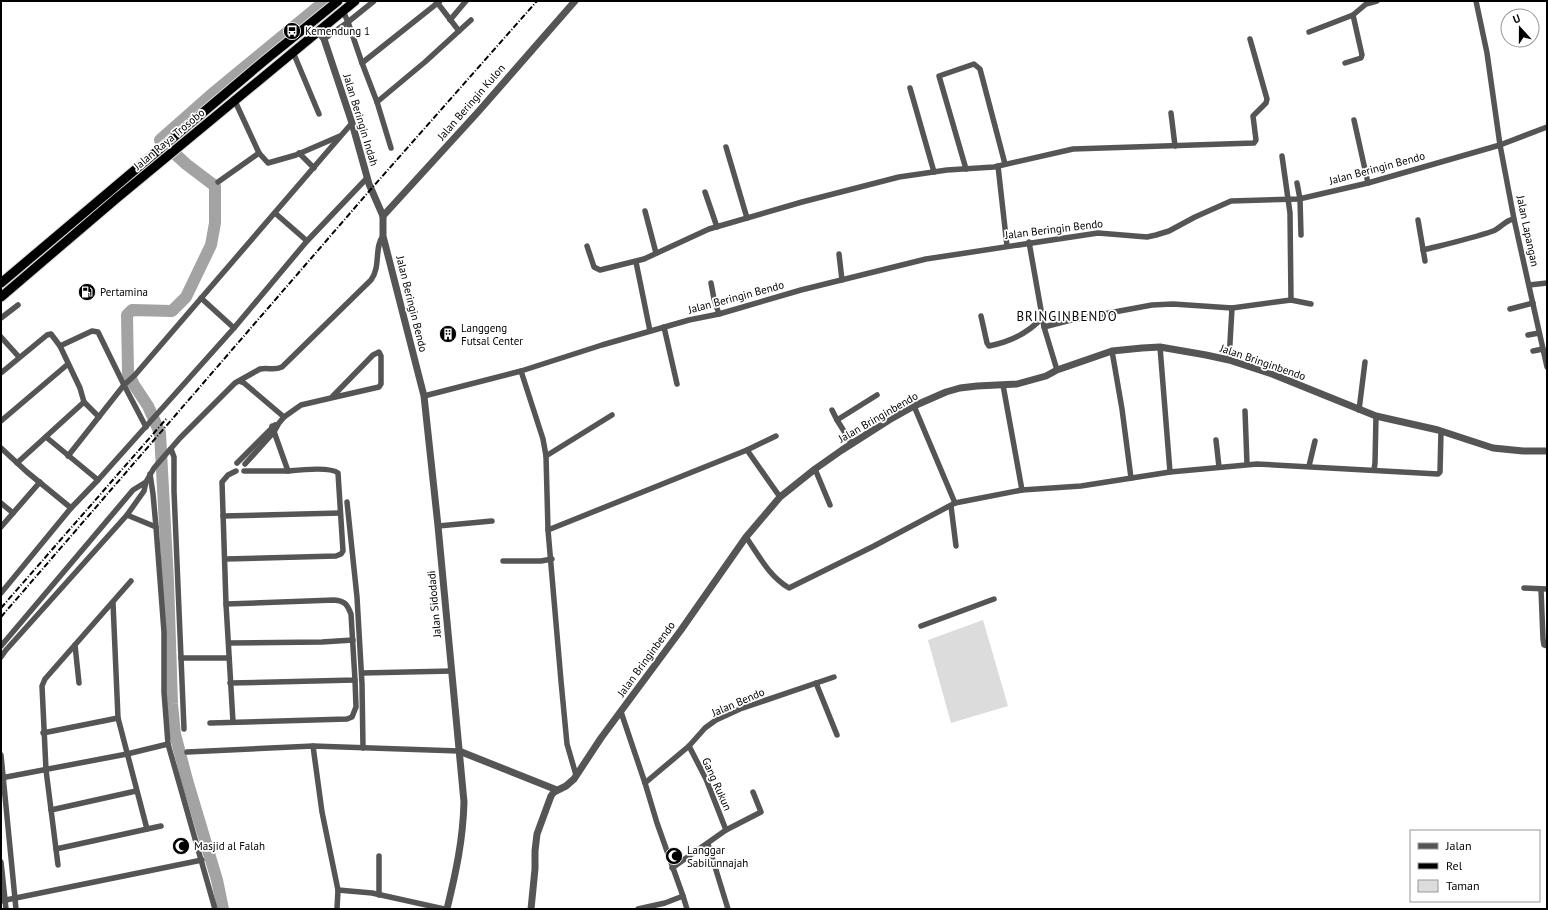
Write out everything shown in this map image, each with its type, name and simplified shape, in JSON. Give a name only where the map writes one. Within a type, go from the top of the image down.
[{"type":"highway","name":"Jalan Raya Trosobo","points":[[1,283],[264,61],[338,1]]},
{"type":"highway","name":"Jalan Raya Trosobo","points":[[1,297],[175,149],[355,1]]},
{"type":"street","points":[[324,39],[374,1]]},
{"type":"street","points":[[450,20],[466,1]]},
{"type":"street","name":"Jalan Beringin Kulon","points":[[383,216],[463,129],[575,1]]},
{"type":"street","points":[[1309,32],[1353,15],[1365,3],[1377,1]]},
{"type":"street","name":"Jalan Lapangan","points":[[1476,1],[1487,53],[1500,145],[1514,219],[1547,368]]},
{"type":"street","points":[[362,63],[438,2],[459,31]]},
{"type":"street","points":[[343,11],[377,102],[390,148]]},
{"type":"street","points":[[1345,63],[1358,60],[1362,55],[1353,15]]},
{"type":"street","points":[[377,102],[425,62],[471,20]]},
{"type":"street","name":"Jalan Beringin Indah","points":[[318,31],[324,39],[352,123],[368,178],[383,216]]},
{"type":"street","points":[[587,246],[594,267],[600,270],[636,262],[709,229],[802,202],[899,177],[998,166],[1073,149],[1251,144],[1256,142],[1253,116],[1266,103],[1267,99],[1250,39]]},
{"type":"street","points":[[293,52],[319,114]]},
{"type":"street","points":[[966,169],[938,76],[974,64],[980,69],[1005,164]]},
{"type":"street","points":[[910,88],[934,172]]},
{"type":"street","points":[[234,100],[259,153],[265,161],[271,163],[342,135]]},
{"type":"street","points":[[1171,113],[1175,146]]},
{"type":"street","points":[[1354,120],[1368,183]]},
{"type":"street","points":[[68,456],[129,380],[135,375],[352,123]]},
{"type":"street","name":"Jalan Beringin Bendo","points":[[424,396],[521,371],[602,345],[689,320],[719,314],[801,290],[926,259],[1029,242],[1098,233],[1147,237],[1170,231],[1195,217],[1231,201],[1300,199],[1368,183],[1500,145],[1547,127]]},
{"type":"street","points":[[726,147],[747,218]]},
{"type":"street","points":[[218,182],[259,153]]},
{"type":"street","points":[[299,153],[314,168]]},
{"type":"street","points":[[1282,156],[1290,213],[1291,300]]},
{"type":"street","points":[[998,166],[1007,246]]},
{"type":"street","points":[[1,593],[71,508],[152,421],[234,328],[307,241],[368,178]]},
{"type":"street","points":[[1297,183],[1300,199],[1301,235]]},
{"type":"street","points":[[705,192],[717,227]]},
{"type":"street","points":[[645,212],[656,253]]},
{"type":"street","points":[[275,213],[307,241]]},
{"type":"street","name":"Jalan Beringin Bendo","points":[[383,216],[383,236],[424,396],[430,454]]},
{"type":"street","points":[[1423,250],[1480,235],[1496,229],[1505,222],[1514,219]]},
{"type":"street","points":[[1418,220],[1425,261]]},
{"type":"street","points":[[1,658],[6,650],[127,515],[144,491],[146,482],[154,468],[180,438],[235,383],[260,369],[264,368],[273,370],[282,367],[371,280],[376,271],[380,241],[383,236]]},
{"type":"street","points":[[1029,242],[1042,318],[1056,370]]},
{"type":"street","points":[[839,254],[842,280]]},
{"type":"street","points":[[636,262],[650,331]]},
{"type":"street","points":[[711,283],[719,314]]},
{"type":"street","points":[[1529,284],[1547,284]]},
{"type":"street","points":[[201,298],[234,328]]},
{"type":"street","points":[[1044,327],[1071,320],[1152,305],[1173,304],[1232,308],[1291,300],[1310,304]]},
{"type":"street","points":[[1510,309],[1533,303]]},
{"type":"street","points":[[1,318],[18,305]]},
{"type":"street","points":[[1229,360],[1232,308]]},
{"type":"street","points":[[981,316],[989,346],[1021,335],[1030,330],[1042,318]]},
{"type":"street","points":[[664,328],[677,384]]},
{"type":"street","points":[[60,346],[92,331],[98,332],[146,427]]},
{"type":"street","points":[[1528,335],[1540,333]]},
{"type":"street","points":[[1,373],[49,334],[52,334],[60,346],[80,388],[84,402],[99,417]]},
{"type":"street","points":[[1,337],[19,357]]},
{"type":"street","points":[[1160,347],[1170,472]]},
{"type":"street","name":"Jalan Bringinbendo","points":[[557,790],[566,786],[576,775],[746,537],[780,497],[815,469],[889,420],[914,406],[960,388],[1017,384],[1046,376],[1056,370],[1112,351],[1160,347],[1229,360],[1272,374],[1376,416],[1446,433],[1492,448],[1523,451],[1547,451]]},
{"type":"street","points":[[1533,351],[1543,349]]},
{"type":"street","points":[[1112,351],[1122,409],[1131,478]]},
{"type":"street","points":[[236,471],[235,467],[237,463],[284,417],[301,405],[379,387],[381,384],[381,356],[379,352],[373,355],[331,398]]},
{"type":"street","points":[[1359,410],[1364,362]]},
{"type":"street","points":[[1,421],[68,364]]},
{"type":"street","points":[[521,371],[543,439],[546,456],[548,530],[552,559],[568,744],[576,775]]},
{"type":"street","points":[[239,381],[244,382],[284,417]]},
{"type":"street","points":[[1003,385],[1022,490]]},
{"type":"street","points":[[837,420],[877,395]]},
{"type":"street","points":[[17,463],[84,402]]},
{"type":"street","points":[[914,406],[953,505],[956,546]]},
{"type":"street","points":[[832,410],[852,444]]},
{"type":"street","points":[[1245,411],[1247,464]]},
{"type":"street","points":[[546,456],[612,415]]},
{"type":"street","points":[[1374,470],[1376,416]]},
{"type":"street","points":[[244,472],[246,468],[245,464],[273,429]]},
{"type":"street","points":[[273,429],[288,471]]},
{"type":"street","points":[[746,537],[768,570],[789,588],[953,505],[1022,490],[1081,486],[1170,472],[1247,464],[1309,466],[1440,474],[1446,433]]},
{"type":"street","points":[[548,530],[747,450],[776,436]]},
{"type":"street","points":[[46,437],[98,480]]},
{"type":"street","points":[[1216,440],[1219,467]]},
{"type":"street","points":[[1309,466],[1315,441]]},
{"type":"street","points":[[1,448],[71,508]]},
{"type":"street","points":[[171,449],[174,457],[174,491],[184,729]]},
{"type":"street","points":[[747,450],[780,497]]},
{"type":"street","name":"Jalan Sidodadi","points":[[430,454],[464,802],[459,860],[446,909]]},
{"type":"street","points":[[237,463],[241,462],[245,464]]},
{"type":"street","points":[[815,469],[830,505]]},
{"type":"street","points":[[225,559],[336,556],[341,554],[344,548],[338,473],[335,470],[240,473],[236,471],[228,475],[222,482],[226,604],[233,722]]},
{"type":"street","points":[[150,474],[156,527],[164,632],[164,692],[168,744],[215,909]]},
{"type":"street","points":[[1,527],[40,482]]},
{"type":"street","points":[[1,646],[133,490],[146,482]]},
{"type":"street","points":[[124,501],[133,507]]},
{"type":"street","points":[[347,502],[357,597],[362,673],[363,748]]},
{"type":"street","points":[[1,503],[13,513]]},
{"type":"street","points":[[223,516],[340,513]]},
{"type":"street","points":[[127,515],[156,527]]},
{"type":"street","points":[[438,526],[492,521]]},
{"type":"street","points":[[503,561],[541,561],[552,559]]},
{"type":"street","points":[[58,865],[46,770],[43,733],[42,686],[45,679],[131,581]]},
{"type":"street","points":[[1524,588],[1544,589],[1543,639],[1544,645],[1547,646]]},
{"type":"street","points":[[921,626],[994,599]]},
{"type":"street","points":[[210,723],[347,719],[352,717],[356,707],[351,614],[347,604],[342,600],[226,604]]},
{"type":"street","points":[[112,603],[118,718],[147,829]]},
{"type":"street","points":[[229,643],[322,642],[352,640]]},
{"type":"street","points":[[75,645],[79,683]]},
{"type":"street","points":[[181,658],[229,658]]},
{"type":"street","points":[[362,673],[452,671]]},
{"type":"street","name":"Jalan Bendo","points":[[645,783],[688,746],[704,728],[716,720],[740,709],[834,677]]},
{"type":"street","points":[[230,683],[355,680]]},
{"type":"street","points":[[816,684],[837,735]]},
{"type":"street","points":[[621,712],[672,868],[684,896],[687,909]]},
{"type":"street","points":[[43,733],[118,718]]},
{"type":"street","points":[[3,778],[127,754],[168,744]]},
{"type":"street","points":[[313,746],[322,812],[338,890],[337,909]]},
{"type":"street","points":[[187,752],[313,746],[459,751],[557,790],[551,796],[537,834],[534,851],[535,869],[532,909]]},
{"type":"street","name":"Gang Rukun","points":[[688,746],[706,779],[726,830]]},
{"type":"street","points":[[1,755],[16,909]]},
{"type":"street","points":[[50,810],[136,790]]},
{"type":"street","points":[[672,868],[726,830],[761,812],[754,792]]},
{"type":"street","points":[[56,849],[161,826]]},
{"type":"street","points":[[708,844],[728,909]]},
{"type":"street","points":[[379,856],[379,895]]},
{"type":"street","points":[[3,901],[202,860]]},
{"type":"street","points":[[1,862],[3,901],[6,909]]},
{"type":"street","points":[[338,890],[379,895],[446,909]]},
{"type":"street","points":[[638,909],[665,903],[684,896]]},
{"type":"green space","points":[[983,620],[1008,706],[951,723],[928,640]]},
{"type":"waterway","points":[[223,909],[217,880],[175,734],[172,704],[168,581],[160,433],[148,406],[128,373],[127,315],[132,310],[172,311],[186,297],[211,245],[215,223],[215,186],[186,164],[160,140],[211,95],[325,1]]},
{"type":"railway","points":[[1,617],[371,189],[537,1]]},
{"type":"railway","points":[[1,608],[167,418]]},
{"type":"place","name":"Kemendung 1","points":[[292,31]]},
{"type":"place","name":"Pertamina","points":[[87,292]]},
{"type":"place","name":"Langgeng Futsal Center","points":[[448,334]]},
{"type":"place","name":"Masjid al Falah","points":[[181,846]]},
{"type":"place","name":"Langgar Sabilunnajah","points":[[674,856]]},
{"type":"district","name":"BRINGINBENDO","points":[[1067,316]]}]
